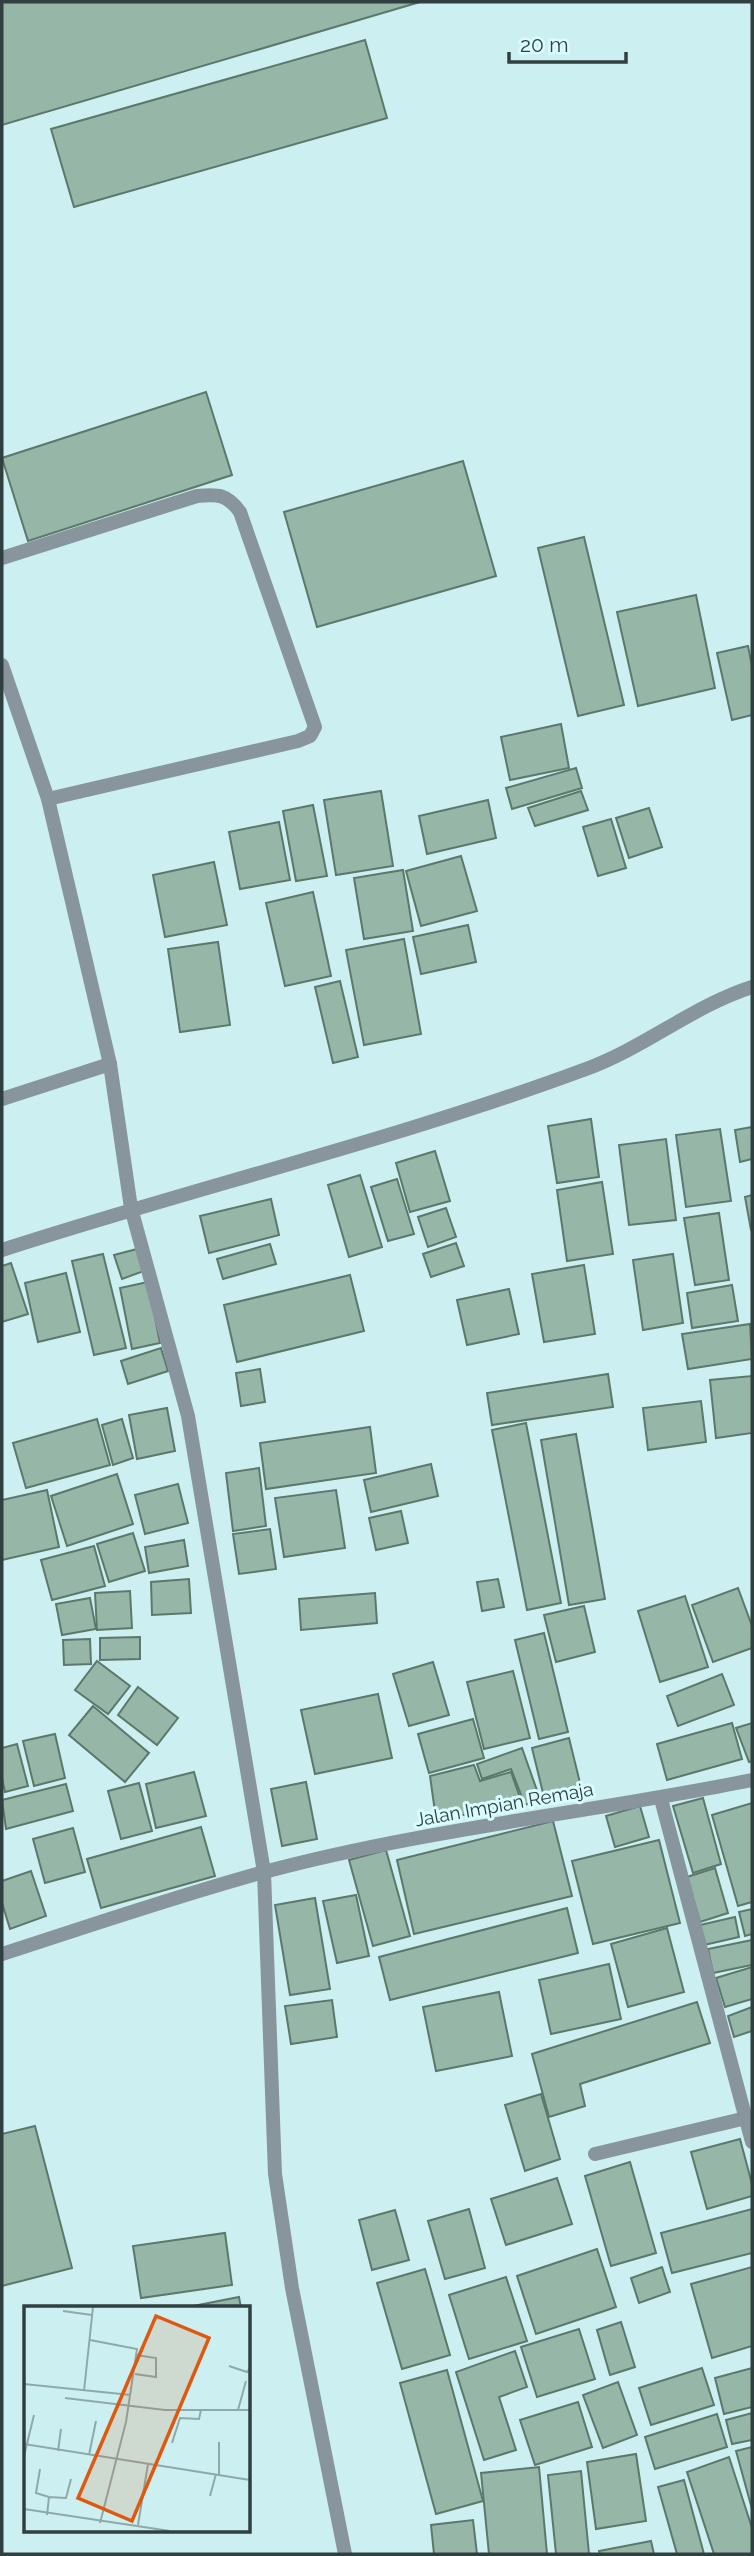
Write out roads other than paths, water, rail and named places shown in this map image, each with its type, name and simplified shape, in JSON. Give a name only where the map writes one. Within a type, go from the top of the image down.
[{"type":"street","points":[[2,558],[197,496],[221,494],[240,512],[315,727],[310,736],[298,741],[48,799]]},
{"type":"street","points":[[2,665],[48,799],[110,1064],[131,1208],[188,1416],[264,1872],[275,2174],[292,2288],[345,2554]]},
{"type":"street","points":[[2,1250],[131,1208],[284,1167],[589,1069],[727,995],[752,987]]},
{"type":"street","points":[[2,1099],[110,1064]]},
{"type":"street","name":"Jalan Impian Remaja","points":[[2,1954],[264,1872],[484,1826],[661,1798],[752,1780]]},
{"type":"street","points":[[661,1798],[752,2142]]},
{"type":"street","points":[[595,2154],[746,2118]]}]
